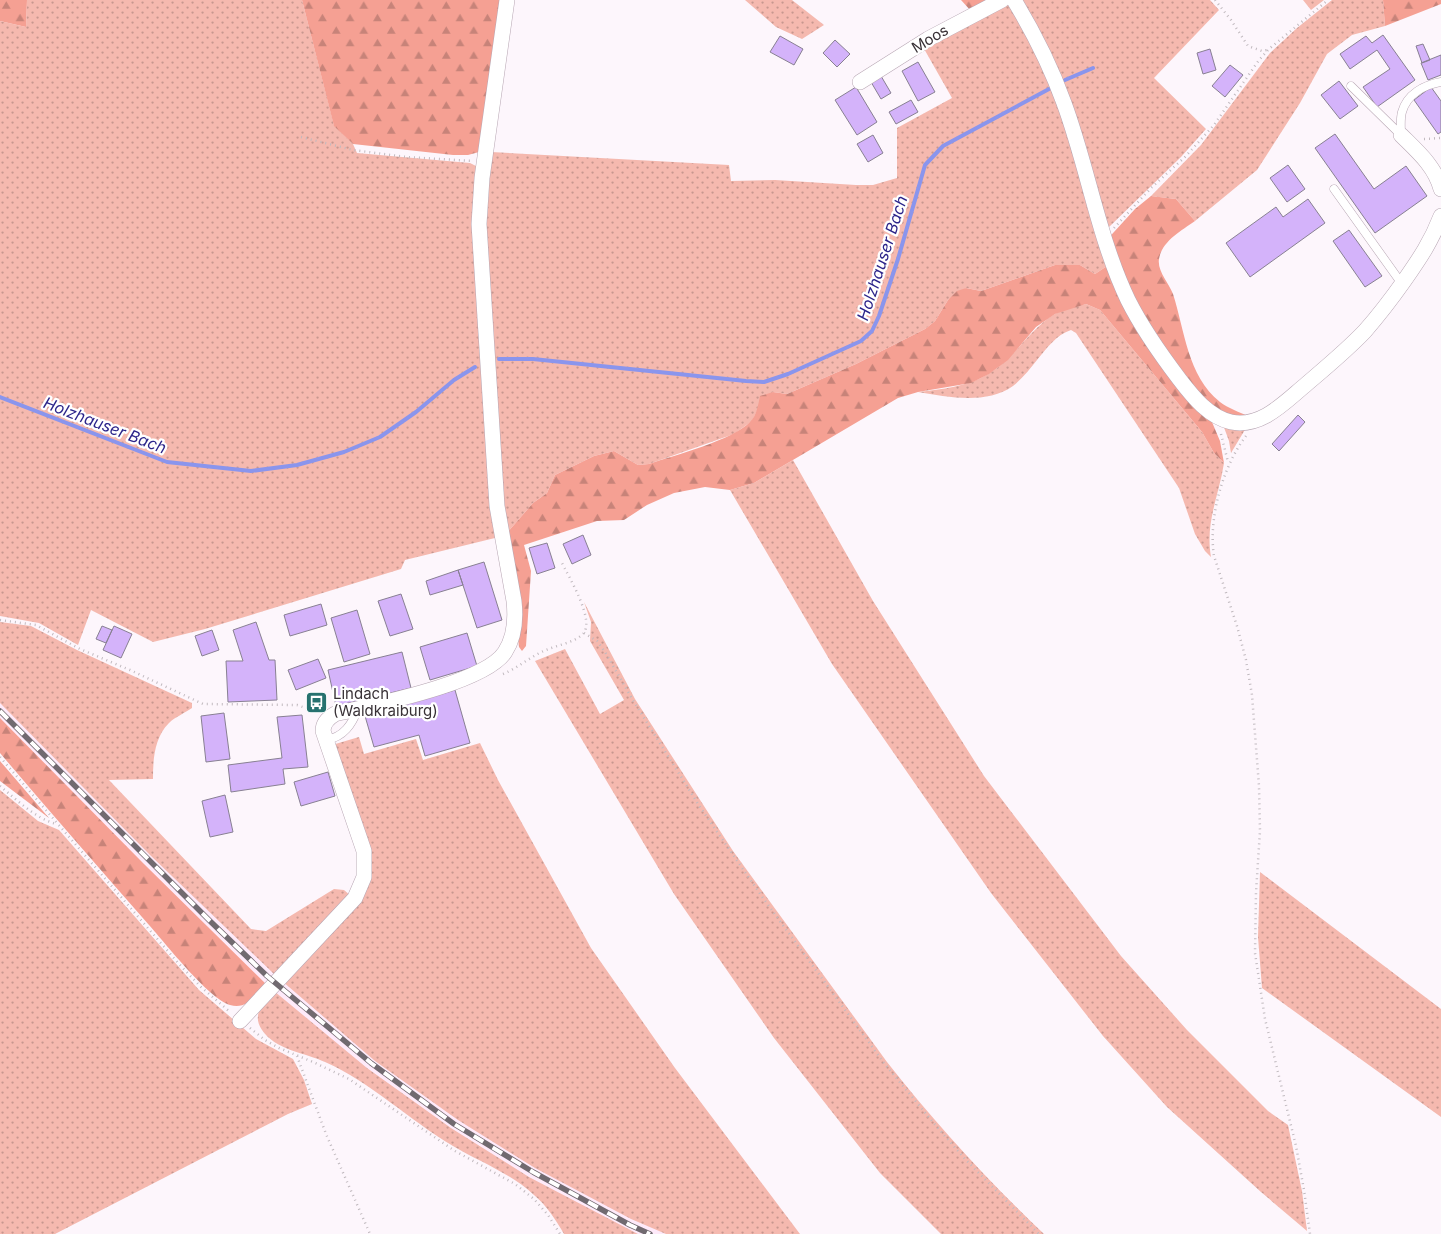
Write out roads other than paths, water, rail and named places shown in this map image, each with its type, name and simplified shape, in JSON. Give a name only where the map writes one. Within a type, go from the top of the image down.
[{"type":"street","points":[[240,1020],[354,898],[364,877],[365,860],[361,841],[326,740],[324,727],[330,717],[466,679],[487,668],[501,657],[512,636],[515,613],[497,506],[480,264],[479,224],[484,162],[506,0]]},
{"type":"street","name":"Moos","points":[[860,82],[928,39],[1002,0]]},
{"type":"street","points":[[1014,0],[1029,24],[1046,58],[1064,104],[1119,279],[1133,308],[1164,360],[1210,412],[1230,422],[1250,422],[1259,419],[1282,405],[1351,344],[1382,311],[1425,251],[1441,216]]},
{"type":"street","points":[[1401,135],[1430,165],[1441,189]]},
{"type":"lane","points":[[1401,135],[1402,113],[1408,100],[1420,89],[1441,82]]},
{"type":"lane","points":[[1351,86],[1401,135]]},
{"type":"lane","points":[[1334,189],[1402,284]]},
{"type":"lane","points":[[326,740],[332,739],[344,731],[353,722],[358,708]]},
{"type":"waterway","name":"Holzhauser Bach","points":[[1065,80],[1093,68]]},
{"type":"waterway","name":"Holzhauser Bach","points":[[499,359],[533,359],[764,382],[788,374],[861,341],[872,331],[879,316],[898,259],[925,165],[943,146],[1049,89]]},
{"type":"waterway","name":"Holzhauser Bach","points":[[0,397],[167,462],[251,471],[297,465],[344,452],[380,437],[416,412],[454,380],[475,367]]},
{"type":"railway","points":[[0,711],[267,976],[371,1063],[454,1124],[533,1172],[650,1234]]},
{"type":"place","name":"Lindach (Waldkraiburg)","points":[[317,703]]}]
